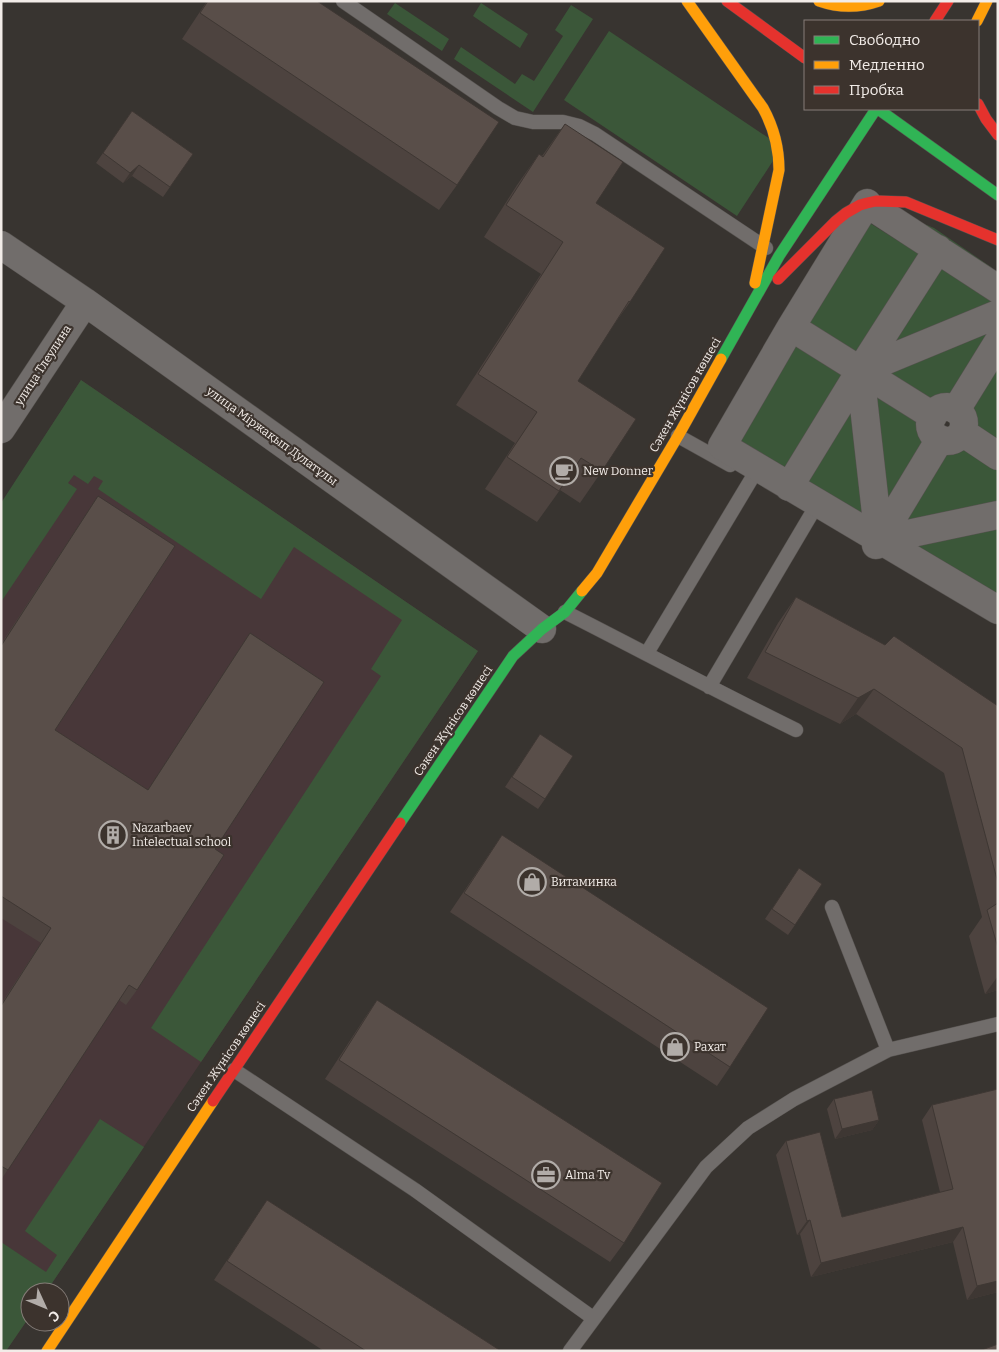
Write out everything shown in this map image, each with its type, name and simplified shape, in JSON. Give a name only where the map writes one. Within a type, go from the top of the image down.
[{"type":"main road","points":[[686,1],[763,108],[777,136],[780,154],[779,170],[749,308]]},
{"type":"main road","points":[[727,1],[804,57]]},
{"type":"main road","points":[[818,1],[831,6],[845,7],[860,6],[879,1]]},
{"type":"main road","points":[[978,20],[987,1]]},
{"type":"main road","points":[[936,20],[946,2]]},
{"type":"main road","points":[[979,106],[998,135]]},
{"type":"main road","name":"Сәкен Жүнісов көшесі","points":[[47,1351],[513,656],[564,612],[596,573],[678,436],[779,256],[876,110]]},
{"type":"main road","points":[[878,110],[998,194]]},
{"type":"main road","points":[[749,308],[836,221],[860,205],[874,208],[882,201],[906,202],[998,240]]},
{"type":"street","points":[[998,289],[874,208],[791,328],[722,446],[789,487],[876,545],[998,610]]},
{"type":"street","name":"улица Міржақып Дулатұлы","points":[[1,245],[85,302],[542,630]]},
{"type":"street","points":[[789,487],[938,249]]},
{"type":"street","name":"улица Тлеулина","points":[[1,429],[85,302]]},
{"type":"street","points":[[860,371],[998,314]]},
{"type":"street","points":[[791,328],[998,456]]},
{"type":"street","points":[[876,545],[998,342]]},
{"type":"street","points":[[860,371],[876,545]]},
{"type":"street","points":[[876,545],[998,515]]},
{"type":"lane","points":[[343,1],[515,118],[533,122],[564,122],[579,126],[595,134],[779,256]]},
{"type":"lane","points":[[678,436],[812,513],[876,545],[998,622]]},
{"type":"lane","points":[[647,653],[752,478]]},
{"type":"lane","points":[[709,687],[812,513]]},
{"type":"lane","points":[[564,612],[796,730]]},
{"type":"lane","points":[[832,907],[888,1050]]},
{"type":"lane","points":[[570,1351],[706,1167],[748,1128],[794,1098],[888,1050],[998,1024]]},
{"type":"lane","points":[[234,1070],[415,1190],[593,1318]]},
{"type":"shaded area","points":[[81,380],[478,651],[53,1282],[20,1282],[20,1331],[6,1351],[1,1351],[1,504]]},
{"type":"green space","points":[[395,3],[449,39],[442,51],[387,14]]},
{"type":"green space","points":[[481,3],[528,34],[520,48],[473,16]]},
{"type":"green space","points":[[571,5],[593,19],[533,112],[454,59],[461,47],[515,84],[522,74],[534,81],[563,36],[555,30]]},
{"type":"green space","points":[[609,31],[782,147],[737,216],[564,100]]},
{"type":"green space","points":[[865,220],[900,242],[906,234],[930,249],[860,359],[801,321]]},
{"type":"green space","points":[[917,221],[934,228],[991,267],[998,277]]},
{"type":"green space","points":[[943,258],[998,294],[998,308],[879,354]]},
{"type":"green space","points":[[998,322],[948,400],[936,403],[879,370]]},
{"type":"green space","points":[[790,343],[848,377],[790,476],[732,442]]},
{"type":"green space","points":[[998,354],[998,442],[973,427],[973,418],[969,411]]},
{"type":"green space","points":[[81,380],[478,651],[201,1062],[151,1028],[381,676],[371,669],[402,620],[294,547],[261,599],[98,489],[103,481],[94,476],[88,484],[74,475],[68,483],[77,489],[1,602],[1,503]]},
{"type":"green space","points":[[867,388],[924,422],[925,432],[929,440],[883,520]]},
{"type":"green space","points":[[855,396],[872,526],[804,483]]},
{"type":"green space","points":[[961,446],[998,470],[998,503],[894,528],[949,450]]},
{"type":"green space","points":[[998,523],[998,603],[899,543]]},
{"type":"green space","points":[[100,1119],[144,1147],[53,1282],[20,1282],[20,1331],[6,1351],[1,1351],[1,1242],[46,1272],[57,1255],[25,1231]]},
{"type":"building","points":[[208,1],[317,1],[499,122],[457,185],[200,13]]},
{"type":"building","points":[[132,111],[193,154],[170,187],[139,165],[130,173],[103,153]]},
{"type":"building","points":[[565,124],[623,162],[596,203],[665,248],[578,381],[636,419],[602,471],[581,458],[559,491],[507,457],[537,412],[478,374],[563,242],[506,205],[539,154],[543,157]]},
{"type":"building","name":"Nazarbaev Intelectual school","points":[[98,496],[175,546],[55,730],[148,790],[250,633],[324,682],[215,849],[224,855],[137,990],[129,985],[8,1170],[1,1166],[1,1006],[51,928],[1,896],[1,646]]},
{"type":"building","points":[[796,597],[885,645],[894,636],[998,706],[998,883],[962,748],[874,689],[858,698],[765,652]]},
{"type":"building","points":[[540,734],[573,756],[545,799],[512,777]]},
{"type":"building","points":[[502,835],[768,1008],[730,1067],[464,893]]},
{"type":"building","points":[[799,868],[822,884],[795,925],[772,909]]},
{"type":"building","points":[[998,903],[998,948],[987,910]]},
{"type":"building","points":[[377,1000],[662,1183],[624,1243],[339,1060]]},
{"type":"building","points":[[998,1089],[998,1281],[977,1286],[963,1227],[821,1263],[810,1220],[807,1221],[786,1141],[820,1132],[842,1217],[953,1189],[932,1105]]},
{"type":"building","points":[[872,1090],[879,1120],[842,1129],[834,1099]]},
{"type":"building","points":[[267,1200],[501,1351],[366,1351],[227,1261]]},
{"type":"building","points":[[998,1344],[998,1351],[979,1351]]},
{"type":"traffic: fast","points":[[721,359],[779,256],[875,110]]},
{"type":"traffic: fast","points":[[879,110],[998,195]]},
{"type":"traffic: fast","points":[[400,823],[513,656],[542,629],[565,612],[582,591]]},
{"type":"traffic: slow","points":[[687,1],[763,108],[775,138],[779,170],[755,283]]},
{"type":"traffic: slow","points":[[819,1],[849,6],[879,1]]},
{"type":"traffic: slow","points":[[978,20],[987,1]]},
{"type":"traffic: slow","points":[[582,591],[597,573],[721,359]]},
{"type":"traffic: slow","points":[[47,1351],[213,1101]]},
{"type":"traffic: jam","points":[[727,1],[804,57]]},
{"type":"traffic: jam","points":[[936,20],[948,1]]},
{"type":"traffic: jam","points":[[979,106],[998,135]]},
{"type":"traffic: jam","points":[[778,279],[846,213],[860,205],[876,201],[906,202],[998,240]]},
{"type":"traffic: jam","points":[[213,1101],[400,823]]},
{"type":"place","name":"New Donner","points":[[564,471]]},
{"type":"place","name":"Nazarbaev Intelectual school","points":[[113,835]]},
{"type":"place","name":"Витаминка","points":[[532,882]]},
{"type":"place","name":"Рахат","points":[[675,1047]]},
{"type":"place","name":"Alma Tv","points":[[546,1175]]}]
